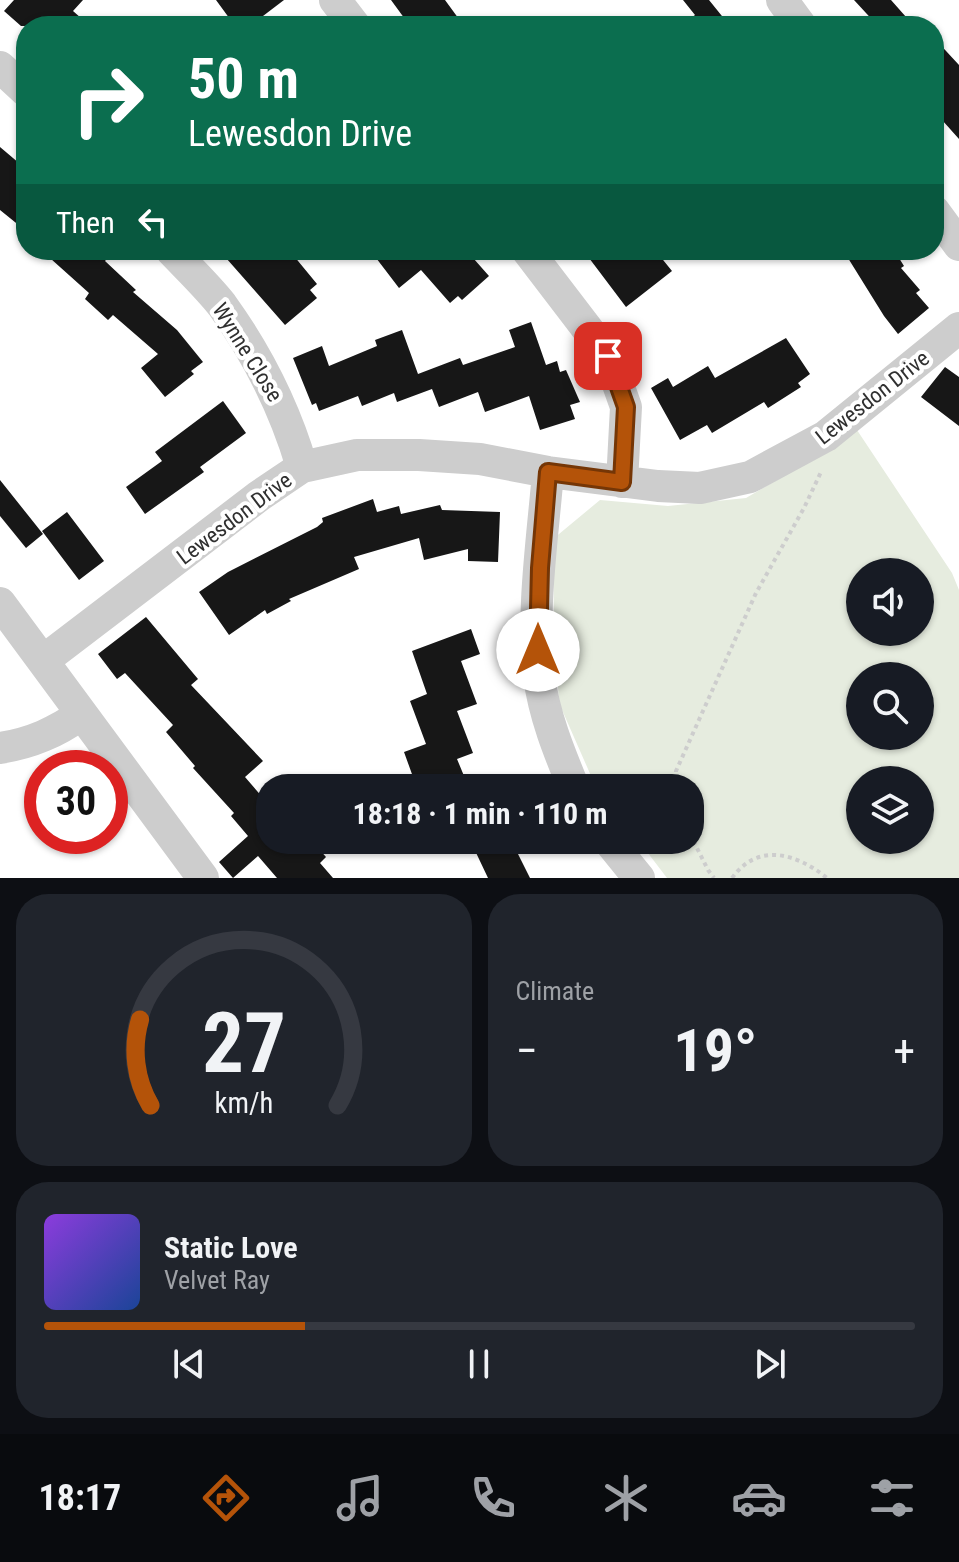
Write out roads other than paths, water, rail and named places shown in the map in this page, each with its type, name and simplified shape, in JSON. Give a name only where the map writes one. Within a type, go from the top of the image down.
[{"type":"street","points":[[335,0],[347,16]]},
{"type":"street","points":[[0,67],[16,82]]},
{"type":"street","points":[[944,225],[959,245]]},
{"type":"street","name":"Wynne Close","points":[[180,260],[221,304],[259,363],[285,413],[302,467]]},
{"type":"street","points":[[535,260],[608,356],[626,407],[622,482]]},
{"type":"street","name":"Lewesdon Drive","points":[[44,660],[259,496],[302,467],[357,455],[419,455],[480,459],[622,482],[700,488],[750,477],[826,436],[959,328]]},
{"type":"street","points":[[548,472],[537,625],[539,675],[550,727],[568,774]]},
{"type":"street","points":[[0,603],[203,878]]},
{"type":"street","points":[[0,748],[26,744],[58,730],[82,714]]},
{"type":"street","points":[[619,854],[639,878]]}]
